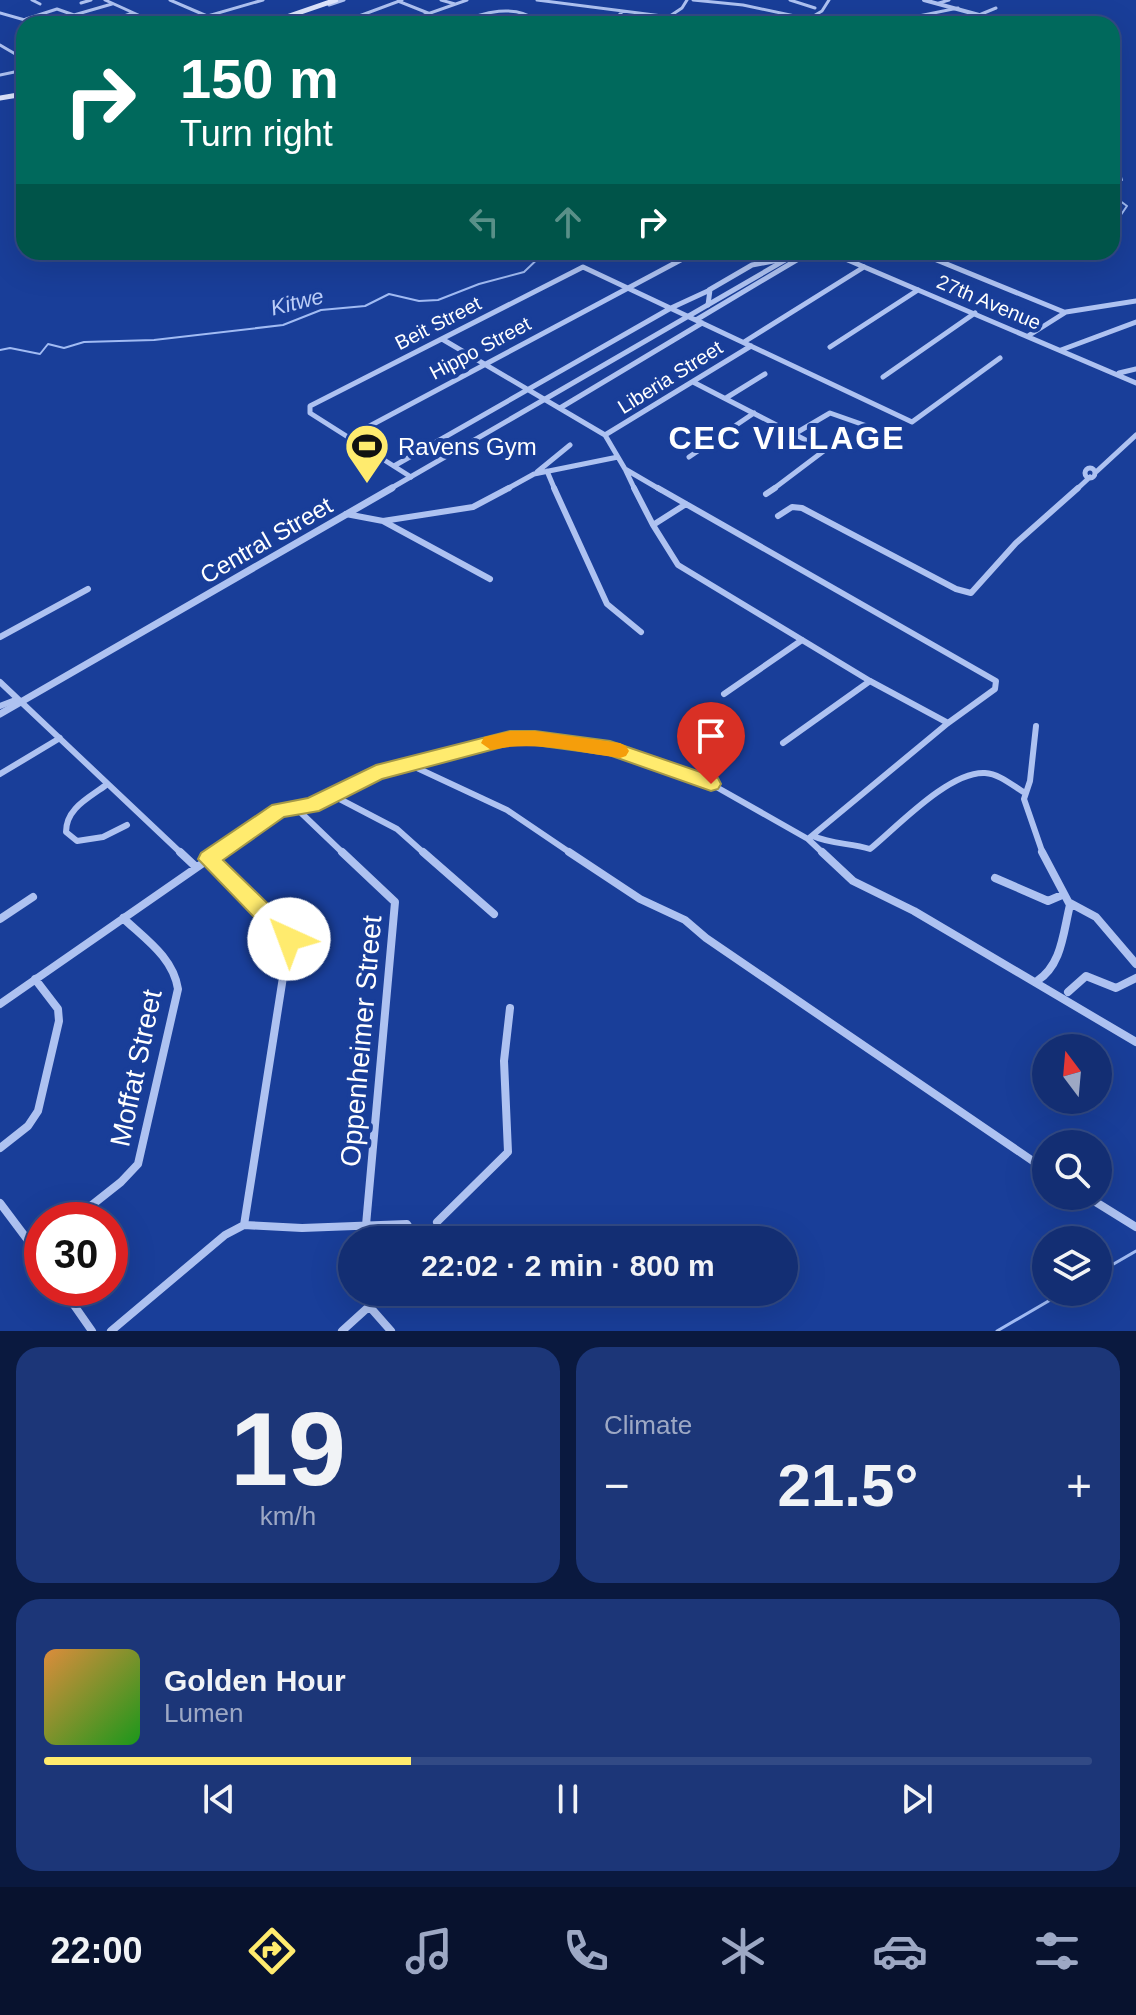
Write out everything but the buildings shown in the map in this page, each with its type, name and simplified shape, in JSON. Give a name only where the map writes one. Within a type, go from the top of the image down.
[{"type":"main road","points":[[289,16],[336,0]]},
{"type":"street","points":[[32,0],[40,4]]},
{"type":"street","points":[[81,3],[91,0]]},
{"type":"street","points":[[105,0],[140,16]]},
{"type":"street","points":[[173,0],[207,16],[263,0]]},
{"type":"street","points":[[297,16],[344,0]]},
{"type":"street","points":[[441,0],[455,4]]},
{"type":"street","points":[[422,16],[467,0]]},
{"type":"street","points":[[537,0],[662,16]]},
{"type":"street","points":[[671,16],[687,0]]},
{"type":"street","points":[[693,0],[717,1],[797,16]]},
{"type":"street","points":[[790,0],[815,8]]},
{"type":"street","points":[[814,16],[822,11],[829,0]]},
{"type":"street","points":[[924,0],[979,15],[996,8]]},
{"type":"street","points":[[939,3],[949,0]]},
{"type":"street","points":[[359,16],[400,1],[430,13]]},
{"type":"street","points":[[35,16],[57,9],[74,15],[112,4]]},
{"type":"street","points":[[919,16],[958,8]]},
{"type":"street","points":[[482,16],[499,10],[530,16]]},
{"type":"street","points":[[617,16],[623,11]]},
{"type":"street","points":[[124,16],[133,13]]},
{"type":"street","name":"Hippo Street","points":[[349,437],[680,260]]},
{"type":"street","points":[[394,466],[671,308],[752,265],[773,260]]},
{"type":"street","name":"Central Street","points":[[0,714],[786,260]]},
{"type":"street","points":[[696,320],[797,260]]},
{"type":"street","name":"27th Avenue","points":[[848,260],[1136,383]]},
{"type":"street","points":[[937,260],[1064,312]]},
{"type":"street","points":[[752,265],[767,271]]},
{"type":"street","name":"Beit Street","points":[[349,437],[308,409],[583,267],[626,287]]},
{"type":"street","points":[[744,342],[864,267]]},
{"type":"street","points":[[736,274],[749,281]]},
{"type":"street","points":[[626,287],[912,422],[1000,358]]},
{"type":"street","points":[[708,305],[709,290]]},
{"type":"street","points":[[830,347],[918,290]]},
{"type":"street","points":[[1028,336],[1064,312],[1136,301]]},
{"type":"street","points":[[883,377],[975,313]]},
{"type":"street","points":[[1061,350],[1136,322]]},
{"type":"street","points":[[560,408],[702,323]]},
{"type":"street","points":[[441,339],[605,435],[675,563],[870,681],[948,723]]},
{"type":"street","name":"Liberia Street","points":[[605,435],[751,346]]},
{"type":"street","points":[[1115,373],[1136,369]]},
{"type":"street","points":[[726,398],[765,374]]},
{"type":"street","points":[[693,382],[823,447],[824,452],[766,494]]},
{"type":"street","points":[[796,433],[829,412],[837,412],[867,426]]},
{"type":"street","points":[[689,457],[754,413]]},
{"type":"street","points":[[778,516],[792,507],[802,508],[956,589],[971,593],[1016,543],[1090,477],[1096,476],[1096,472],[1136,435]]},
{"type":"street","points":[[349,437],[411,477]]},
{"type":"street","points":[[383,521],[480,505],[534,474],[570,445]]},
{"type":"street","points":[[534,474],[618,457]]},
{"type":"street","points":[[625,469],[996,681],[995,689],[948,723],[811,837]]},
{"type":"street","points":[[547,471],[607,604],[641,632]]},
{"type":"street","points":[[653,525],[686,504]]},
{"type":"street","points":[[346,514],[383,521],[490,579]]},
{"type":"street","points":[[0,637],[88,589]]},
{"type":"street","points":[[724,694],[802,640]]},
{"type":"street","points":[[783,743],[870,681]]},
{"type":"street","points":[[0,682],[196,867]]},
{"type":"street","points":[[0,706],[20,700]]},
{"type":"street","points":[[1036,726],[1030,781],[1025,793],[1038,845],[1070,905],[1056,962],[1051,972],[1037,981]]},
{"type":"street","points":[[0,774],[60,738]]},
{"type":"street","points":[[0,1004],[279,810],[312,805],[376,773],[510,738],[610,748],[711,784],[811,837],[824,841],[844,841],[870,849],[960,779],[980,772],[990,773],[1025,793]]},
{"type":"street","points":[[397,768],[417,768],[507,810],[640,899],[685,920],[706,938],[1032,1160]]},
{"type":"street","points":[[106,785],[70,813],[65,826],[68,835],[77,841],[100,839],[127,825]]},
{"type":"street","points":[[330,794],[397,829],[494,914]]},
{"type":"street","name":"Oppenheimer Street","points":[[296,808],[395,902],[366,1225]]},
{"type":"street","points":[[811,837],[853,881],[914,911],[1136,1042]]},
{"type":"street","points":[[208,859],[289,939],[244,1225]]},
{"type":"street","points":[[995,878],[1048,901],[1065,898],[1096,917],[1136,964]]},
{"type":"street","points":[[0,919],[33,897]]},
{"type":"street","name":"Moffat Street","points":[[96,1202],[138,1164],[178,989],[171,965],[123,918]]},
{"type":"street","points":[[1068,992],[1086,976],[1116,988],[1136,978]]},
{"type":"street","points":[[0,1148],[28,1126],[38,1111],[59,1021],[58,1009],[35,979]]},
{"type":"street","points":[[437,1222],[508,1152],[506,1023],[510,1008]]},
{"type":"street","points":[[0,1203],[24,1231]]},
{"type":"street","points":[[1109,1210],[1136,1227]]},
{"type":"street","points":[[111,1331],[225,1235],[244,1225],[302,1228],[408,1226]]},
{"type":"street","points":[[75,1306],[92,1331]]},
{"type":"street","points":[[342,1331],[369,1306],[391,1331]]},
{"type":"waterway","name":"Kitwe","points":[[1120,174],[1120,182]]},
{"type":"waterway","points":[[1120,201],[1127,206],[1120,216]]},
{"type":"waterway","name":"Kitwe","points":[[0,350],[10,348],[40,354],[48,344],[64,348],[84,342],[154,340],[283,325],[321,310],[365,306],[389,294],[419,301],[438,300],[479,284],[524,272],[537,260]]},
{"type":"waterway","points":[[1112,1265],[1136,1251]]},
{"type":"waterway","points":[[997,1331],[1040,1306]]},
{"type":"slow traffic","points":[[491,743],[510,738],[535,738],[620,751]]},
{"type":"place","name":"Ravens Gym","points":[[367,485]]},
{"type":"district","name":"CEC VILLAGE","points":[[787,438]]},
{"type":"route","points":[[289,939],[208,859],[279,810],[305,808],[376,773],[510,738],[535,738],[610,748],[646,758],[711,784]]}]
